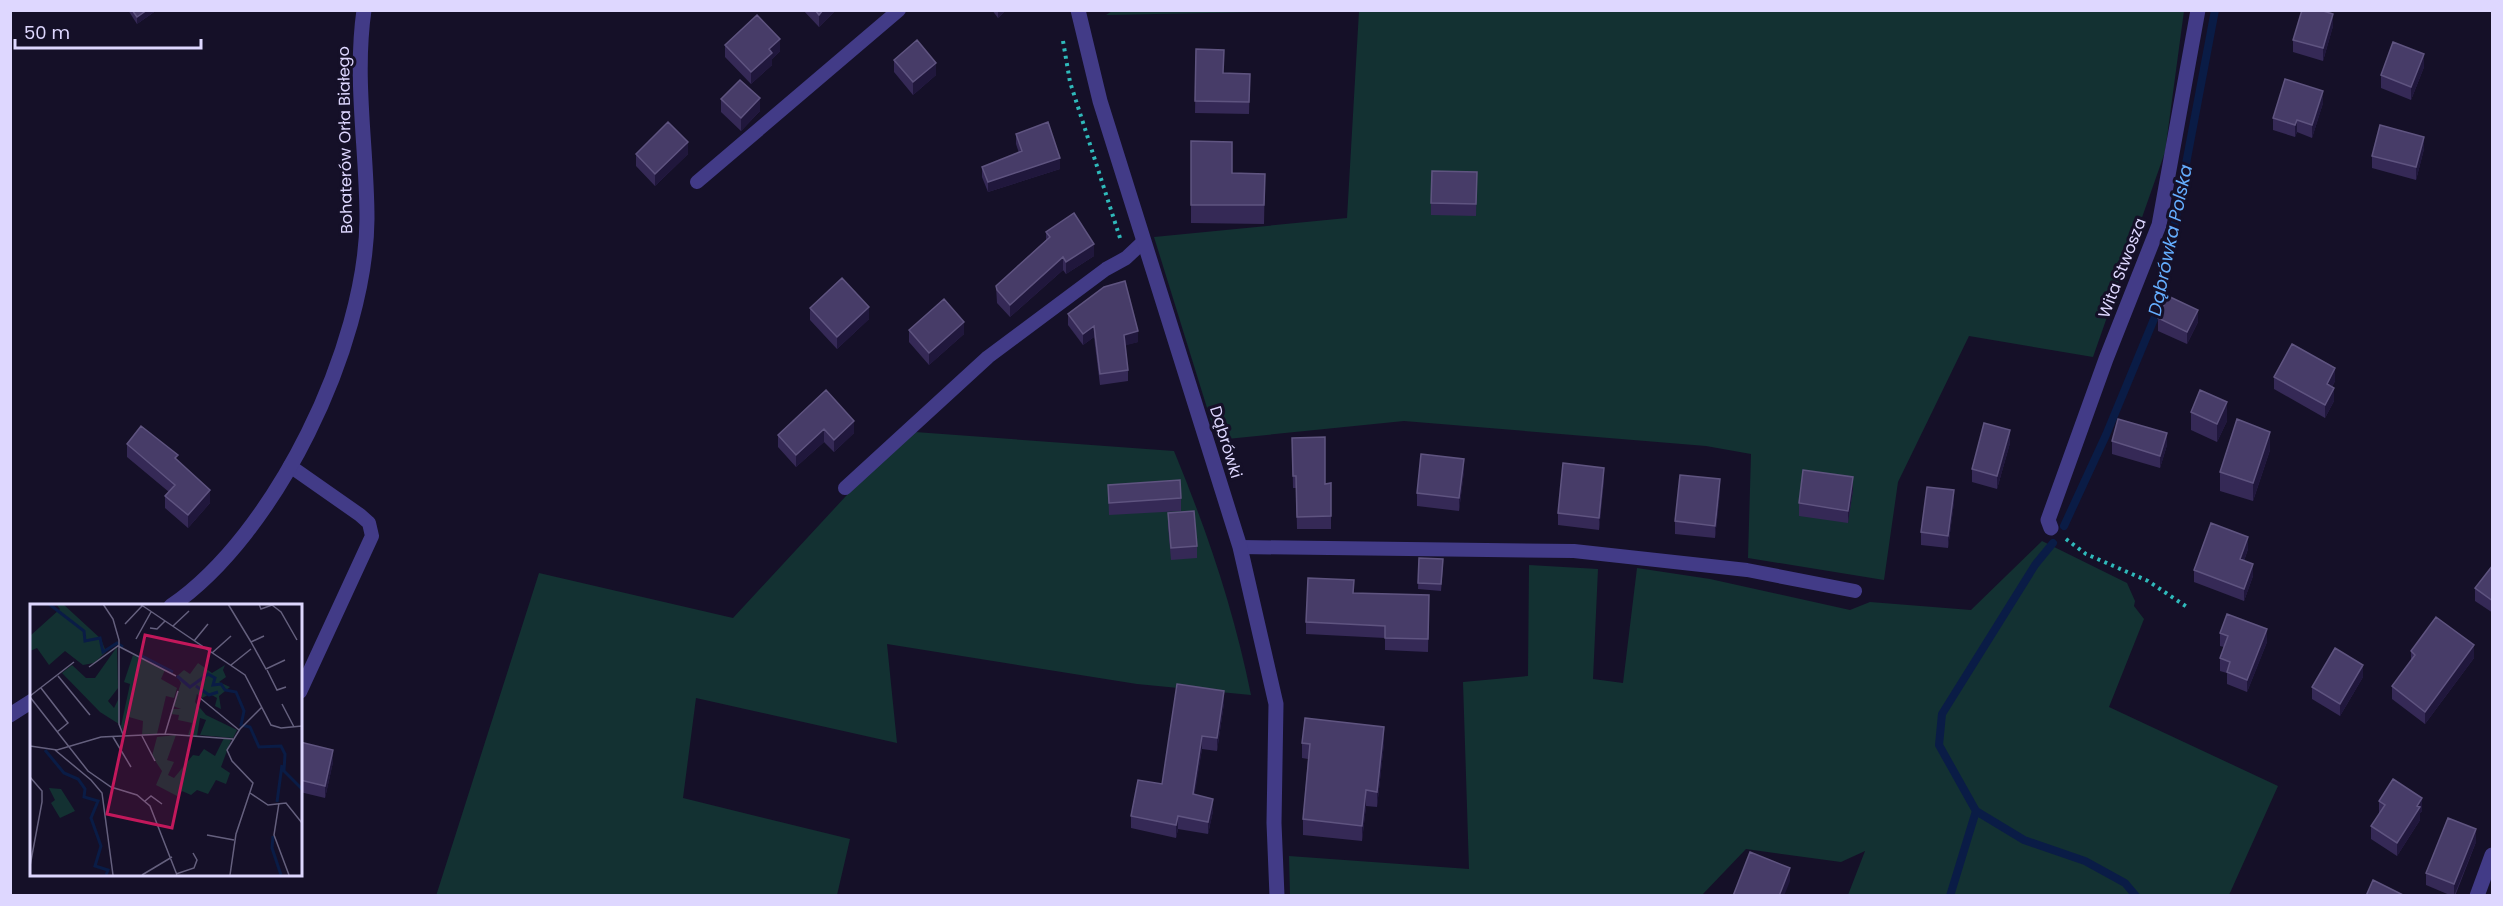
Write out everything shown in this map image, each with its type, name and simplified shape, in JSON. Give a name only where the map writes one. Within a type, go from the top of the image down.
[{"type":"street","name":"Bohaterów Orła Białego","points":[[174,604],[230,553],[255,521],[290,466],[345,346],[363,267],[367,221],[360,92],[360,40],[364,10]]},
{"type":"street","name":"Dąbrówki","points":[[1078,10],[1100,101],[1240,547],[1276,704],[1274,823],[1277,896]]},
{"type":"street","name":"Wita Stwosza","points":[[2051,528],[2048,520],[2106,359],[2159,225],[2198,10]]},
{"type":"street","points":[[10,715],[30,702]]},
{"type":"street","points":[[2477,896],[2493,855]]},
{"type":"lane","points":[[697,182],[899,10]]},
{"type":"lane","points":[[845,488],[988,357],[1106,270],[1126,258],[1144,242]]},
{"type":"lane","points":[[290,466],[360,515],[369,523],[372,536],[302,688]]},
{"type":"lane","points":[[1240,547],[1574,551],[1747,570],[1855,591]]},
{"type":"path","points":[[1061,31],[1070,82],[1126,258]]},
{"type":"path","points":[[2051,528],[2086,554],[2148,581],[2187,607]]},
{"type":"green space","points":[[1112,10],[1314,11],[1106,15]]},
{"type":"green space","points":[[1359,11],[2184,11],[2165,152],[2093,357],[1969,336],[1898,482],[1884,580],[1748,558],[1751,454],[1706,446],[1404,421],[1217,440],[1154,237],[1347,218]]},
{"type":"green space","points":[[915,432],[1174,451],[1198,511],[1218,571],[1251,695],[1137,684],[887,644],[897,743],[696,698],[683,798],[850,839],[837,895],[436,896],[539,573],[733,618],[846,496]]},
{"type":"green space","points":[[2042,541],[2127,583],[2135,601],[2134,606],[2144,619],[2109,707],[2278,786],[2229,895],[1848,895],[1865,851],[1841,862],[1746,849],[1702,895],[1290,895],[1289,856],[1469,869],[1463,682],[1528,676],[1529,565],[1598,569],[1593,679],[1623,683],[1637,568],[1710,579],[1850,610],[1870,602],[1971,610]]},
{"type":"building","points":[[132,10],[147,10],[137,17]]},
{"type":"building","points":[[2302,10],[2320,10],[2333,14],[2323,48],[2293,40]]},
{"type":"building","points":[[757,15],[780,39],[769,49],[772,53],[751,72],[725,45]]},
{"type":"building","points":[[917,40],[936,63],[913,82],[894,60]]},
{"type":"building","points":[[2393,42],[2424,54],[2411,87],[2381,75]]},
{"type":"building","points":[[1196,49],[1224,50],[1223,73],[1250,74],[1249,102],[1195,101]]},
{"type":"building","points":[[2285,79],[2323,91],[2312,125],[2297,120],[2295,125],[2273,118]]},
{"type":"building","points":[[740,80],[760,98],[741,118],[721,99]]},
{"type":"building","points":[[668,122],[688,142],[655,174],[636,154]]},
{"type":"building","points":[[1048,122],[1060,158],[988,182],[982,167],[1022,151],[1016,134]]},
{"type":"building","points":[[2380,125],[2424,137],[2416,167],[2372,156]]},
{"type":"building","points":[[1191,141],[1232,142],[1232,173],[1265,174],[1264,205],[1191,205]]},
{"type":"building","points":[[1432,171],[1477,172],[1476,204],[1431,203]]},
{"type":"building","points":[[1074,213],[1094,244],[1066,262],[1063,257],[1010,305],[996,286],[1050,237],[1046,232]]},
{"type":"building","points":[[842,278],[869,307],[837,337],[810,308]]},
{"type":"building","points":[[1125,281],[1138,331],[1124,335],[1128,370],[1100,374],[1094,326],[1083,334],[1068,314],[1104,287]]},
{"type":"building","points":[[2168,296],[2198,310],[2187,332],[2158,318]]},
{"type":"building","points":[[944,299],[964,322],[929,353],[909,330]]},
{"type":"building","points":[[2292,344],[2335,368],[2327,384],[2334,388],[2325,405],[2274,377]]},
{"type":"building","points":[[826,390],[854,421],[834,440],[824,429],[796,455],[778,435]]},
{"type":"building","points":[[2200,390],[2227,402],[2217,424],[2191,412]]},
{"type":"building","points":[[2118,419],[2167,433],[2160,456],[2112,441]]},
{"type":"building","points":[[2237,419],[2270,432],[2253,483],[2220,472]]},
{"type":"building","points":[[1984,423],[2010,430],[1997,476],[1972,469]]},
{"type":"building","points":[[141,426],[178,455],[175,458],[210,490],[188,515],[165,496],[175,485],[127,444]]},
{"type":"building","points":[[1325,437],[1325,484],[1331,483],[1331,516],[1297,517],[1292,438]]},
{"type":"building","points":[[1421,454],[1464,459],[1459,498],[1417,493]]},
{"type":"building","points":[[1563,463],[1604,468],[1599,518],[1558,513]]},
{"type":"building","points":[[1803,470],[1853,477],[1848,511],[1799,503]]},
{"type":"building","points":[[1680,475],[1720,479],[1715,526],[1675,521]]},
{"type":"building","points":[[1180,480],[1181,498],[1109,503],[1108,485]]},
{"type":"building","points":[[1927,487],[1954,490],[1948,536],[1921,532]]},
{"type":"building","points":[[1194,511],[1197,546],[1171,548],[1168,513]]},
{"type":"building","points":[[2211,523],[2248,537],[2240,559],[2253,564],[2244,589],[2194,570]]},
{"type":"building","points":[[1419,558],[1443,559],[1441,584],[1418,583]]},
{"type":"building","points":[[2493,565],[2493,601],[2475,588]]},
{"type":"building","points":[[1308,578],[1354,580],[1353,593],[1429,595],[1428,639],[1385,638],[1385,626],[1306,622]]},
{"type":"building","points":[[2227,614],[2267,629],[2247,680],[2227,672],[2230,662],[2220,658],[2228,636],[2220,633]]},
{"type":"building","points":[[2436,617],[2474,645],[2425,712],[2392,686],[2415,655],[2411,651]]},
{"type":"building","points":[[2335,648],[2363,665],[2340,704],[2312,687]]},
{"type":"building","points":[[1177,684],[1224,691],[1217,738],[1202,736],[1193,794],[1213,799],[1208,822],[1178,816],[1176,825],[1131,816],[1138,780],[1162,784]]},
{"type":"building","points":[[1305,718],[1384,727],[1377,792],[1366,790],[1362,826],[1303,819],[1310,744],[1302,743]]},
{"type":"building","points":[[302,742],[333,750],[325,786],[302,780]]},
{"type":"building","points":[[2393,779],[2422,798],[2417,806],[2420,807],[2397,843],[2371,826],[2385,805],[2379,801]]},
{"type":"building","points":[[2448,818],[2476,829],[2454,884],[2426,873]]},
{"type":"building","points":[[1750,852],[1790,868],[1779,896],[1733,896]]},
{"type":"building","points":[[2373,880],[2405,896],[2366,896]]},
{"type":"waterway","name":"Dąbrówka Polska","points":[[2064,526],[2106,435],[2159,307],[2215,10]]},
{"type":"waterway","name":"Dąbrówka Polska","points":[[2053,543],[2035,565],[1942,714],[1939,745],[1976,811],[2024,840],[2085,861],[2125,883],[2136,896]]},
{"type":"waterway","points":[[1950,896],[1976,811]]}]
